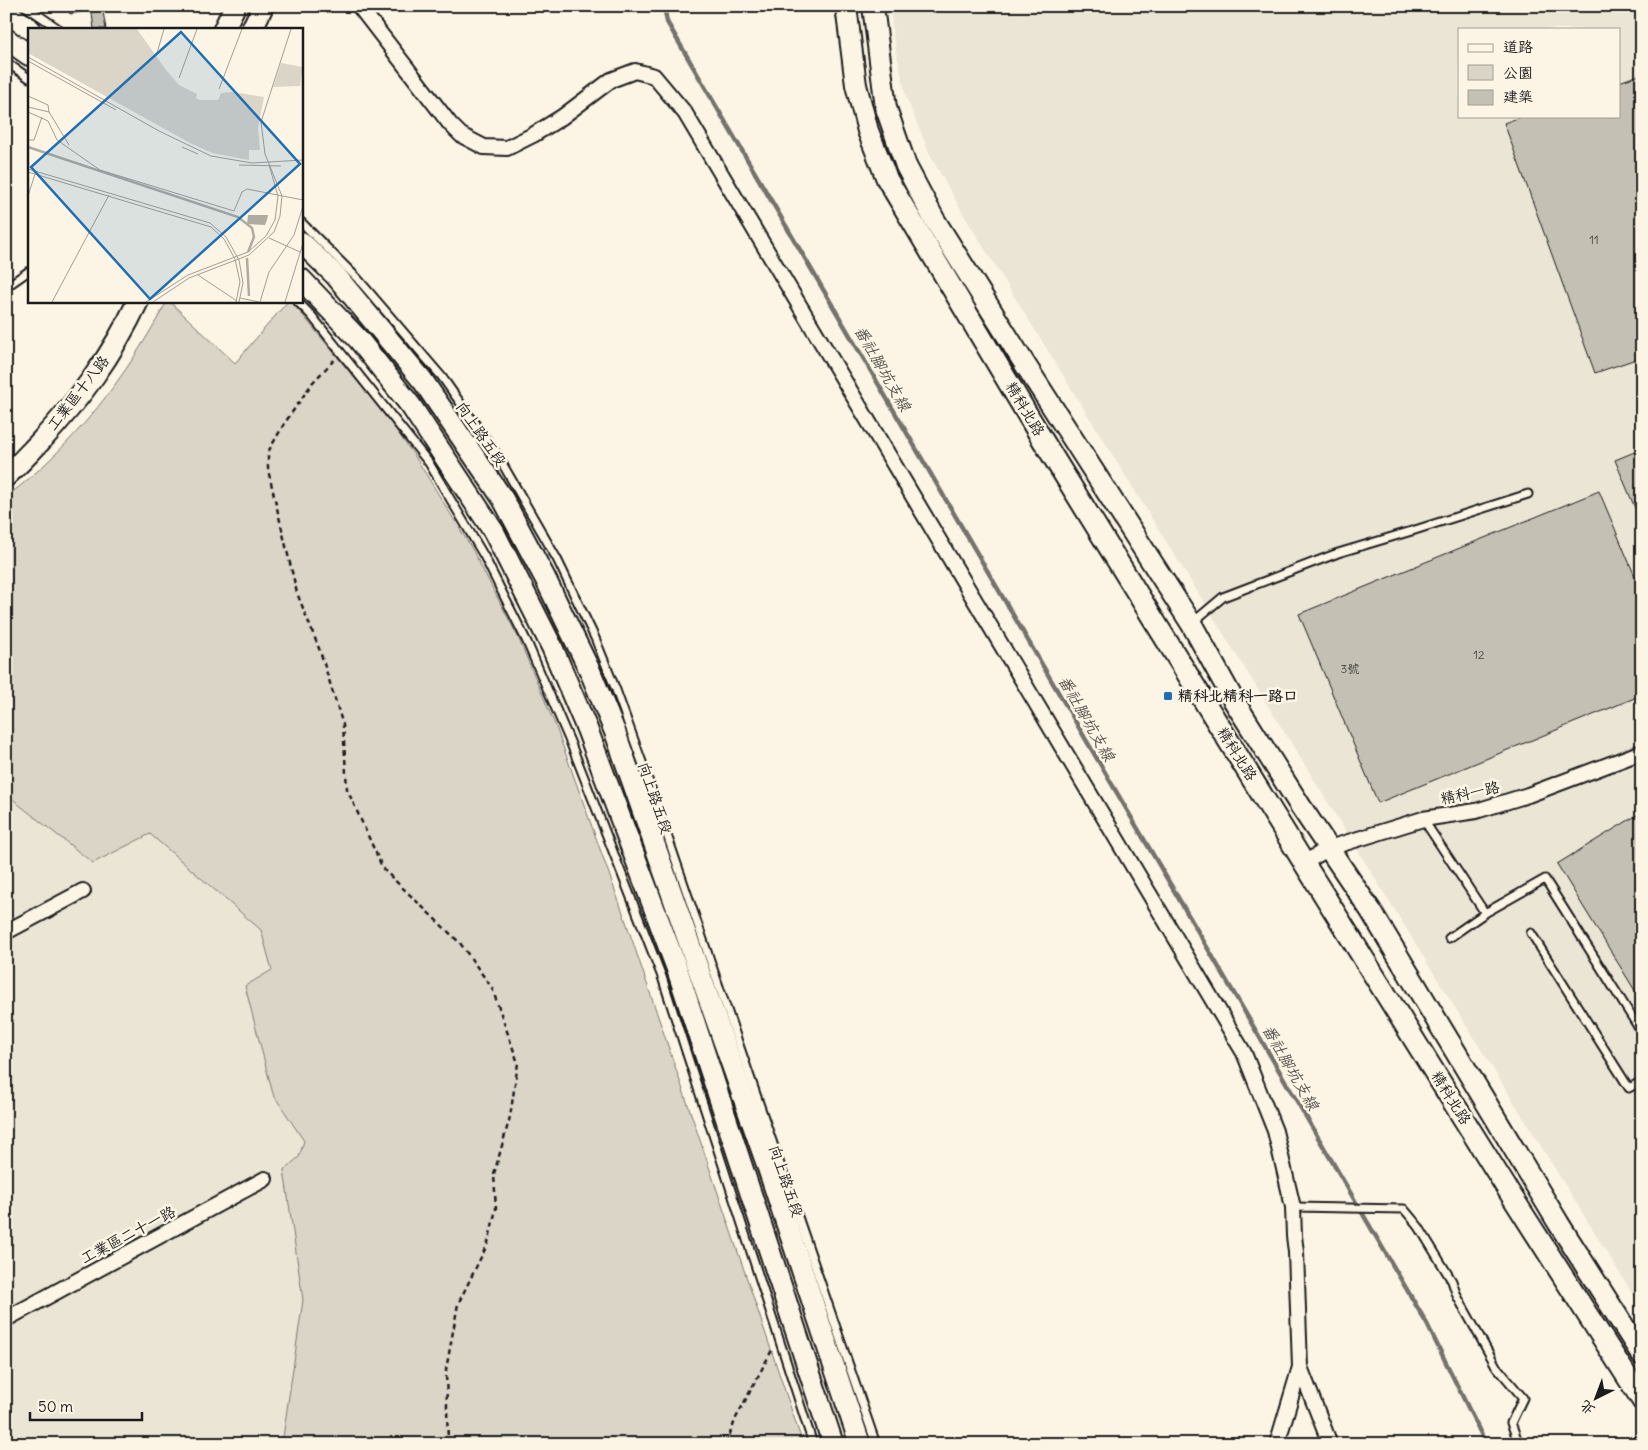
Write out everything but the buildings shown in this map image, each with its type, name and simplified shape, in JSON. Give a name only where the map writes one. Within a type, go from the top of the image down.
[{"type":"street","points":[[224,28],[235,6]]},
{"type":"street","points":[[252,28],[263,6]]},
{"type":"street","points":[[359,6],[450,124],[461,135],[484,147],[507,148],[533,136],[562,118],[611,80],[636,71],[654,76],[684,113],[1244,1053],[1276,1131],[1293,1207],[1300,1367],[1277,1444]]},
{"type":"street","name":"精科北路","points":[[846,6],[856,85],[868,131],[887,179],[1034,426],[1304,863],[1511,1195],[1641,1398]]},
{"type":"street","name":"精科北路","points":[[873,6],[886,108],[906,166],[934,219],[1191,623],[1234,701],[1371,911],[1559,1224],[1642,1354]]},
{"type":"street","points":[[6,12],[29,28]]},
{"type":"street","points":[[6,39],[28,54]]},
{"type":"street","name":"向上路五段","points":[[302,243],[336,276],[423,382],[498,491],[545,578],[590,671],[614,732],[766,1159],[860,1444]]},
{"type":"street","points":[[302,280],[359,340],[411,406],[494,532],[552,647],[587,729],[677,969],[833,1444]]},
{"type":"street","name":"工業區十八路","points":[[6,476],[59,421],[97,374],[124,330],[138,302]]},
{"type":"street","name":"精科一路","points":[[1304,863],[1329,848],[1423,819],[1476,811],[1528,795],[1642,752]]},
{"type":"street","points":[[6,932],[83,891]]},
{"type":"street","name":"工業區二十一路","points":[[6,1319],[265,1179]]},
{"type":"street","points":[[1300,1367],[1330,1444]]},
{"type":"lane","points":[[25,6],[58,28]]},
{"type":"lane","points":[[6,62],[28,77]]},
{"type":"lane","name":"向上路五段","points":[[302,223],[358,279],[435,370],[498,456],[557,559],[616,690],[649,780],[876,1444]]},
{"type":"lane","points":[[6,287],[28,272]]},
{"type":"lane","points":[[298,302],[311,315],[429,463],[484,556],[527,642],[571,744],[662,977],[813,1444]]},
{"type":"lane","points":[[1191,623],[1223,597],[1338,552],[1528,494]]},
{"type":"lane","points":[[1423,819],[1485,913]]},
{"type":"lane","points":[[1449,938],[1485,913],[1545,879],[1642,1033]]},
{"type":"lane","points":[[1531,933],[1629,1088],[1642,1081]]},
{"type":"lane","points":[[1293,1207],[1404,1209],[1419,1227],[1452,1281],[1457,1296],[1496,1366],[1523,1398],[1510,1423],[1519,1444]]},
{"type":"path","points":[[341,353],[313,382],[284,424],[268,452],[268,470],[297,593],[320,651],[343,725],[347,790],[383,869],[460,944],[492,988],[518,1062],[510,1117],[494,1174],[496,1209],[488,1243],[458,1304],[446,1370],[448,1444]]},
{"type":"path","points":[[726,1444],[736,1418],[778,1337]]},
{"type":"shaded area","points":[[890,6],[1642,6],[1642,1309],[965,217],[931,157],[906,97],[893,36]]},
{"type":"shaded area","points":[[6,792],[18,804],[93,862],[150,834],[261,930],[272,970],[245,986],[273,1094],[304,1141],[299,1157],[284,1170],[304,1300],[282,1444],[6,1444]]},
{"type":"green space","points":[[166,302],[170,302],[235,363],[287,302],[292,302],[386,416],[416,458],[471,547],[518,637],[556,727],[622,910],[803,1444],[282,1444],[303,1300],[284,1170],[299,1157],[304,1141],[273,1094],[245,986],[272,970],[261,930],[150,834],[93,863],[18,804],[6,792],[6,497],[31,477],[77,432],[117,382]]},
{"type":"waterway","name":"番社腳坑支線","points":[[664,6],[667,22],[1427,1324],[1486,1444]]},
{"type":"place","name":"精科北精科一路口","points":[[1168,696]]}]
